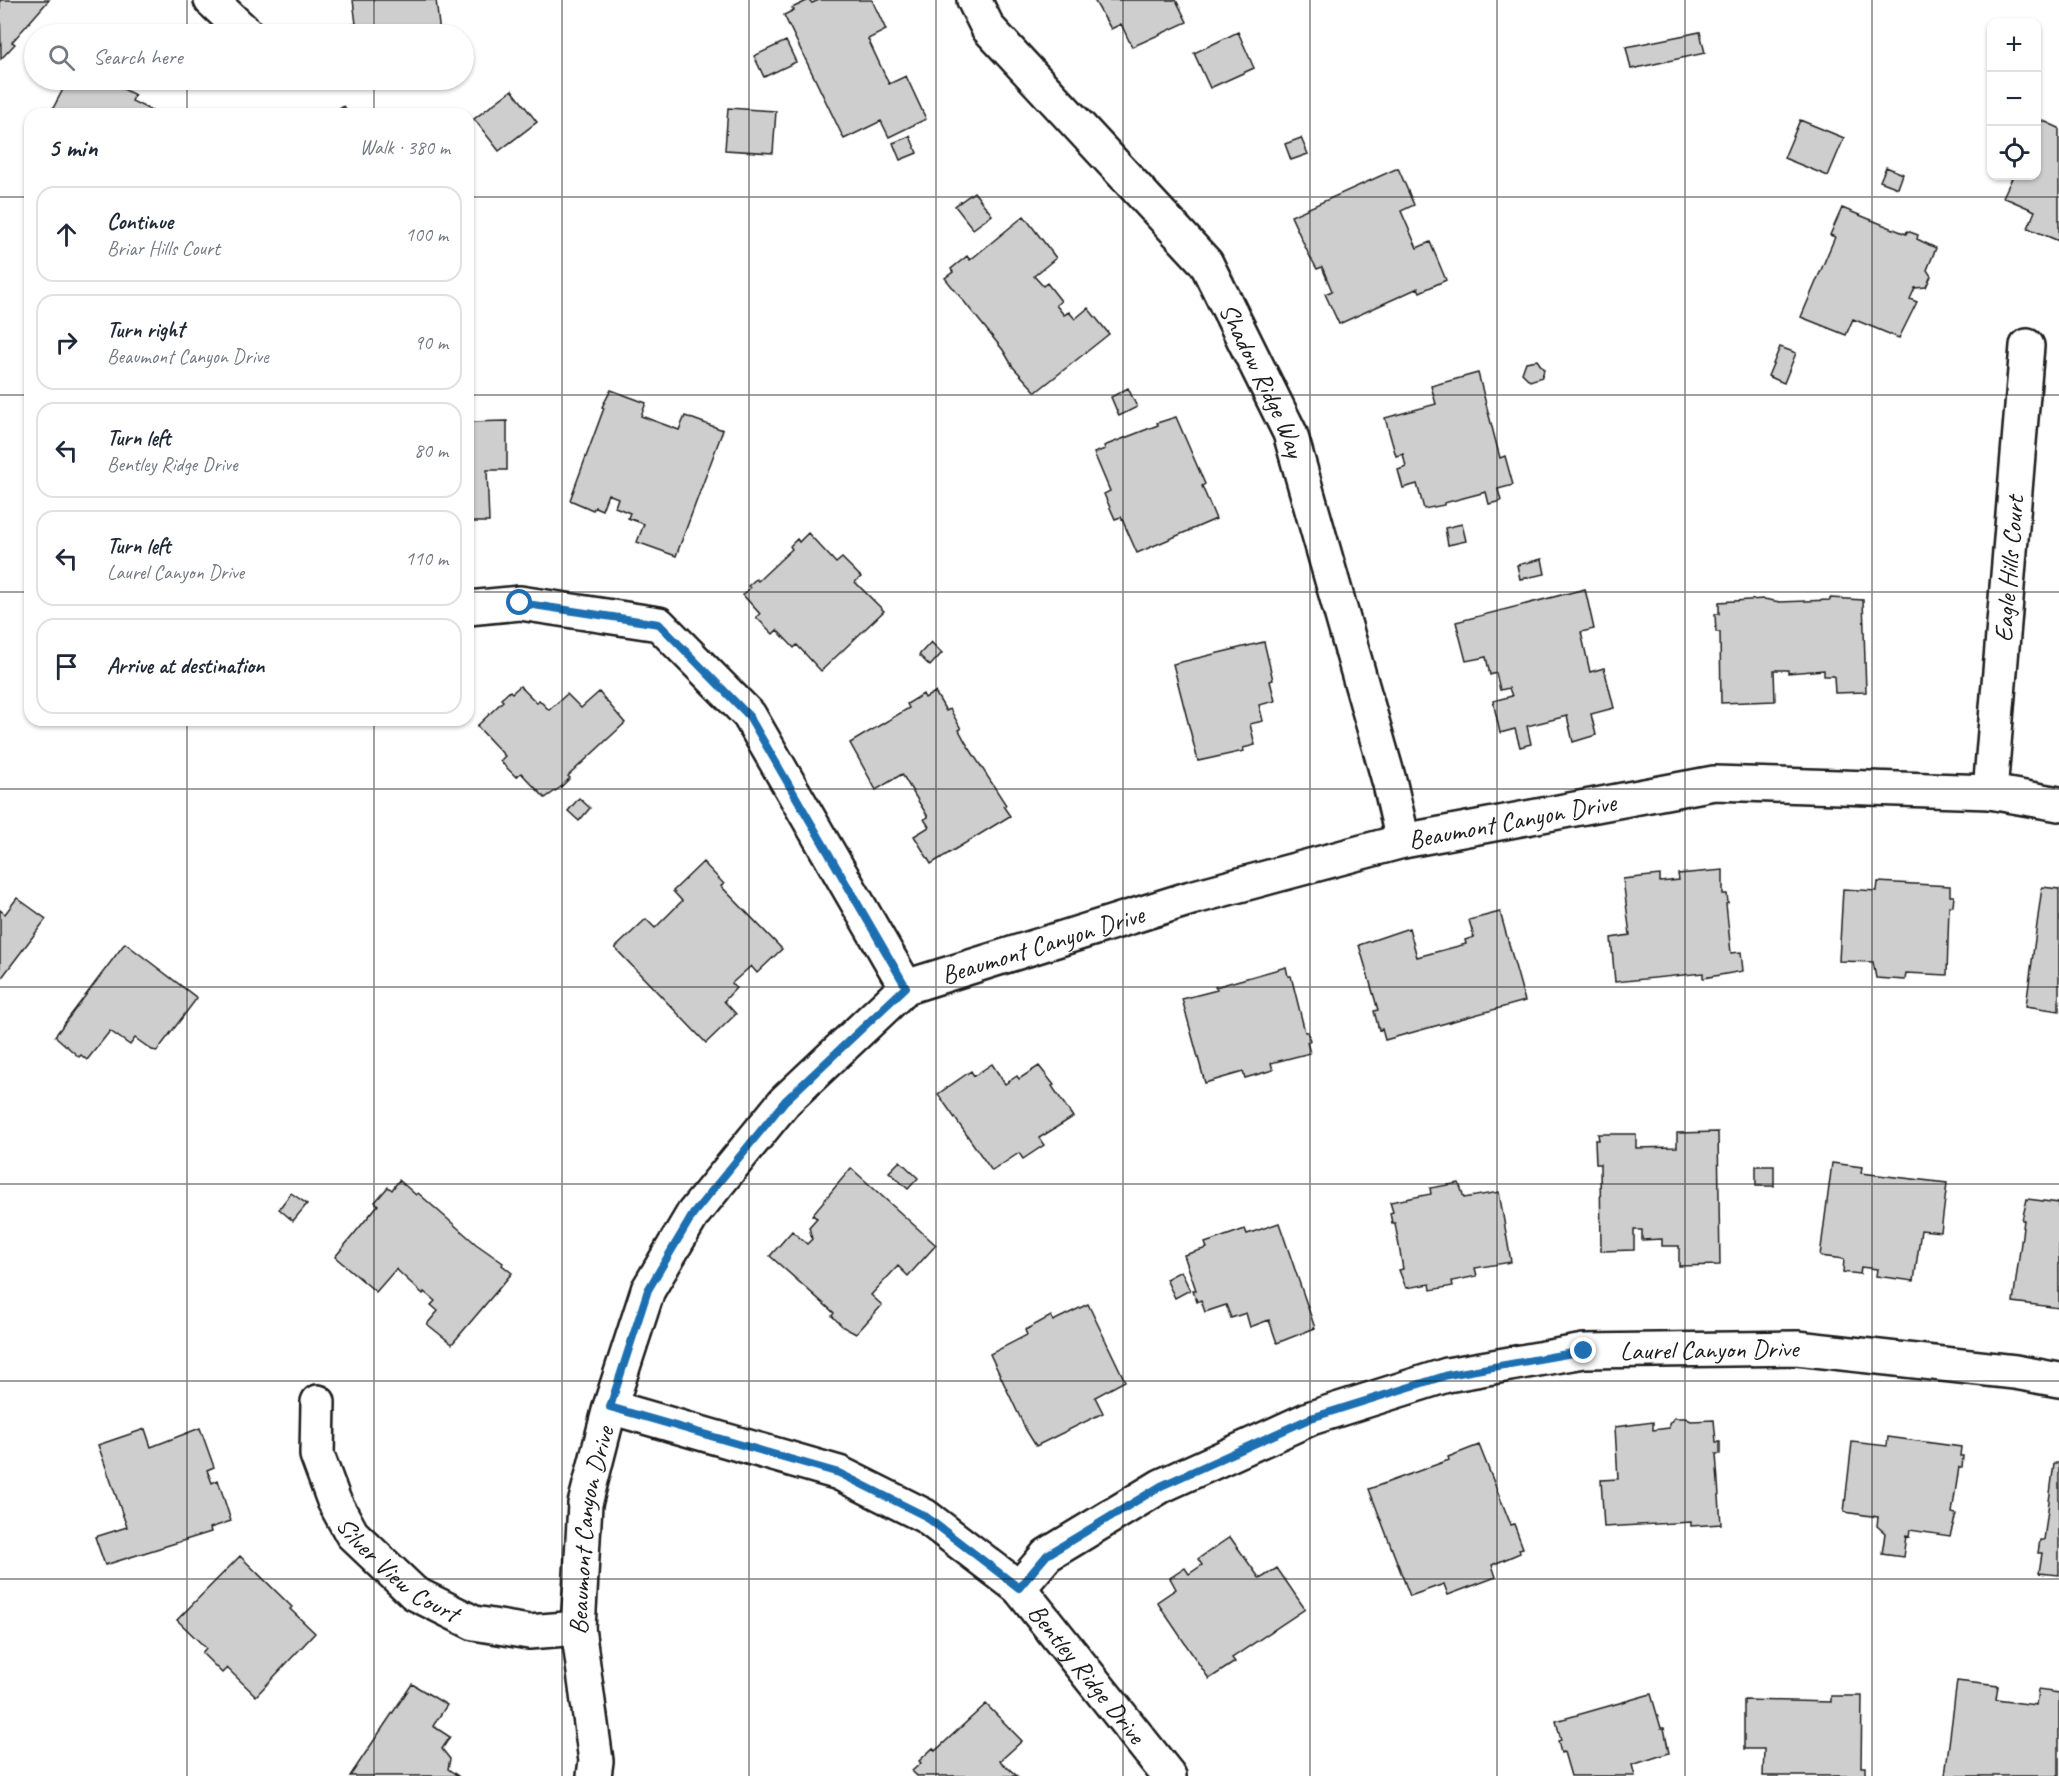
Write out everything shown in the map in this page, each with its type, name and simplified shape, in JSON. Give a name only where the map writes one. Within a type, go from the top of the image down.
[{"type":"street","points":[[211,0],[236,24]]},
{"type":"street","name":"Shadow Ridge Way","points":[[974,0],[988,28],[1206,263],[1290,434],[1390,784],[1403,841]]},
{"type":"street","name":"Eagle Hills Court","points":[[1990,792],[2027,346]]},
{"type":"street","points":[[474,607],[520,603],[659,624],[749,716],[906,987]]},
{"type":"street","name":"Beaumont Canyon Drive","points":[[594,1776],[596,1761],[578,1628],[585,1504],[610,1407],[648,1290],[693,1214],[785,1101],[906,987],[1191,897],[1403,841],[1714,783],[1990,792],[2059,804]]},
{"type":"street","name":"Laurel Canyon Drive","points":[[1019,1588],[1047,1555],[1161,1486],[1311,1418],[1448,1375],[1584,1351],[1797,1348],[2015,1372],[2059,1380]]},
{"type":"street","name":"Silver View Court","points":[[318,1402],[317,1455],[334,1501],[352,1534],[414,1593],[474,1623],[529,1632],[578,1628]]},
{"type":"street","name":"Bentley Ridge Drive","points":[[610,1407],[839,1473],[925,1516],[1019,1588],[1169,1776]]},
{"type":"building","points":[[0,0],[49,0],[28,24],[24,24],[24,28],[12,42],[15,44],[1,59]]},
{"type":"building","points":[[353,0],[436,0],[439,24],[356,24]]},
{"type":"building","points":[[809,0],[812,3],[819,0],[872,0],[886,30],[868,39],[889,84],[906,76],[926,119],[889,137],[881,121],[844,139],[784,15],[794,10],[792,8]]},
{"type":"building","points":[[1094,0],[1176,0],[1187,22],[1132,47],[1121,24],[1111,29]]},
{"type":"building","points":[[1238,32],[1254,68],[1210,88],[1194,53]]},
{"type":"building","points":[[1700,32],[1705,53],[1631,69],[1626,47]]},
{"type":"building","points":[[786,41],[796,62],[764,77],[754,56]]},
{"type":"building","points":[[63,90],[125,90],[135,95],[132,101],[146,108],[53,108]]},
{"type":"building","points":[[512,90],[537,122],[499,151],[474,119]]},
{"type":"building","points":[[728,108],[776,111],[773,153],[725,150]]},
{"type":"building","points":[[1800,120],[1844,138],[1828,176],[1784,158]]},
{"type":"building","points":[[2041,120],[2059,128],[2059,241],[2028,228],[2035,211],[2003,197],[2011,180],[2041,180]]},
{"type":"building","points":[[910,136],[917,153],[900,160],[893,143]]},
{"type":"building","points":[[1301,138],[1308,154],[1291,160],[1285,144]]},
{"type":"building","points":[[1886,167],[1903,174],[1898,188],[1880,181]]},
{"type":"building","points":[[1398,168],[1414,205],[1401,211],[1417,248],[1430,242],[1446,280],[1420,292],[1418,288],[1339,324],[1325,294],[1332,291],[1322,267],[1317,269],[1291,216]]},
{"type":"building","points":[[974,192],[992,215],[973,229],[955,206]]},
{"type":"building","points":[[1842,208],[1906,234],[1907,231],[1918,235],[1917,239],[1936,248],[1927,270],[1931,276],[1926,287],[1915,288],[1910,299],[1917,302],[1899,338],[1853,319],[1846,335],[1801,317],[1835,237],[1830,235]]},
{"type":"building","points":[[1024,216],[1056,258],[1034,276],[1043,286],[1047,283],[1061,301],[1056,305],[1064,315],[1069,312],[1075,319],[1088,308],[1109,334],[1036,392],[1013,367],[1003,350],[945,278],[953,272],[951,269],[967,256],[970,260]]},
{"type":"building","points":[[1780,347],[1796,353],[1784,383],[1768,376]]},
{"type":"building","points":[[1537,360],[1544,370],[1542,377],[1530,381],[1522,373],[1526,362]]},
{"type":"building","points":[[1478,373],[1500,458],[1505,456],[1513,485],[1498,489],[1501,501],[1489,504],[1486,492],[1424,509],[1417,484],[1403,488],[1398,470],[1406,467],[1403,454],[1396,456],[1385,418],[1436,404],[1431,386]]},
{"type":"building","points":[[1128,388],[1137,407],[1119,416],[1111,397]]},
{"type":"building","points":[[611,390],[646,403],[641,416],[679,430],[685,416],[723,430],[676,556],[637,542],[644,524],[628,518],[630,513],[615,507],[618,498],[608,494],[602,510],[595,507],[593,510],[570,500],[604,408],[602,407]]},
{"type":"building","points":[[1176,417],[1205,484],[1202,486],[1216,519],[1137,553],[1121,517],[1115,519],[1104,494],[1110,491],[1094,453],[1105,449],[1104,446]]},
{"type":"building","points":[[507,421],[507,470],[487,470],[489,522],[474,522],[474,422]]},
{"type":"building","points":[[1462,524],[1466,541],[1448,545],[1445,528]]},
{"type":"building","points":[[808,533],[836,563],[842,558],[861,577],[855,582],[884,611],[821,671],[797,645],[794,648],[777,630],[773,634],[756,617],[760,614],[743,595],[750,588],[748,586],[756,579],[758,581],[792,549],[790,546],[797,539],[799,542]]},
{"type":"building","points":[[1542,559],[1545,574],[1520,579],[1517,565]]},
{"type":"building","points":[[1585,589],[1594,629],[1581,632],[1590,672],[1604,668],[1614,708],[1591,714],[1596,735],[1573,742],[1567,716],[1527,726],[1531,744],[1520,747],[1515,729],[1500,733],[1493,701],[1512,696],[1509,688],[1500,690],[1496,673],[1490,675],[1486,657],[1466,661],[1456,622]]},
{"type":"building","points":[[1830,598],[1863,600],[1866,692],[1835,693],[1834,676],[1824,676],[1824,670],[1788,673],[1788,670],[1774,670],[1775,701],[1721,703],[1720,632],[1716,632],[1715,614],[1719,614],[1719,602],[1764,599],[1780,602],[1830,600]]},
{"type":"building","points":[[931,642],[942,653],[930,666],[919,655]]},
{"type":"building","points":[[1264,642],[1273,680],[1270,681],[1275,701],[1259,705],[1263,721],[1250,724],[1255,745],[1243,748],[1244,751],[1198,761],[1173,664]]},
{"type":"building","points":[[520,686],[537,703],[539,700],[549,710],[567,694],[581,708],[599,692],[625,723],[568,776],[570,778],[561,787],[545,798],[521,773],[516,777],[500,761],[505,756],[477,726],[503,701],[501,699]]},
{"type":"building","points":[[935,692],[946,711],[950,709],[966,743],[1006,805],[1003,806],[1010,816],[931,864],[914,836],[929,827],[924,819],[928,817],[902,774],[876,790],[850,743],[909,708],[907,704],[923,694],[925,698]]},
{"type":"building","points":[[579,798],[590,808],[579,821],[568,811]]},
{"type":"building","points":[[703,862],[724,884],[721,886],[782,949],[757,973],[751,966],[732,983],[736,988],[724,1001],[736,1014],[706,1043],[615,948],[646,919],[655,928],[682,901],[673,891]]},
{"type":"building","points":[[1723,870],[1723,894],[1727,894],[1731,953],[1741,952],[1743,971],[1703,978],[1703,973],[1615,982],[1611,938],[1630,935],[1623,879],[1660,875],[1660,882],[1679,880],[1678,874]]},
{"type":"building","points":[[1878,882],[1950,886],[1950,896],[1954,896],[1953,906],[1949,906],[1947,975],[1906,973],[1905,980],[1876,978],[1873,962],[1839,961],[1843,889],[1877,891]]},
{"type":"building","points":[[2042,887],[2059,889],[2059,1011],[2026,1006]]},
{"type":"building","points":[[17,898],[46,919],[0,980],[0,910],[5,914]]},
{"type":"building","points":[[1500,912],[1525,1001],[1385,1040],[1382,1029],[1379,1030],[1374,1011],[1378,1010],[1359,945],[1409,928],[1417,957],[1466,944],[1465,940],[1474,937],[1469,920]]},
{"type":"building","points":[[125,943],[197,998],[157,1051],[135,1038],[130,1045],[110,1031],[87,1060],[81,1055],[79,1057],[55,1036]]},
{"type":"building","points":[[1286,967],[1288,976],[1291,976],[1305,1032],[1308,1032],[1310,1041],[1307,1042],[1310,1053],[1271,1063],[1273,1070],[1245,1078],[1243,1072],[1205,1083],[1182,999]]},
{"type":"building","points":[[992,1064],[1005,1084],[1017,1076],[1019,1079],[1039,1066],[1054,1085],[1052,1086],[1073,1117],[1039,1138],[1044,1145],[1023,1159],[1019,1153],[992,1171],[938,1094],[971,1071],[974,1076]]},
{"type":"building","points":[[1718,1132],[1720,1265],[1679,1266],[1679,1246],[1662,1246],[1662,1239],[1642,1240],[1642,1230],[1634,1230],[1634,1250],[1601,1251],[1600,1164],[1596,1164],[1595,1140],[1599,1140],[1598,1134],[1636,1134],[1636,1148],[1677,1147],[1677,1133]]},
{"type":"building","points":[[900,1161],[918,1178],[908,1189],[889,1172]]},
{"type":"building","points":[[1832,1163],[1862,1167],[1861,1173],[1947,1183],[1941,1232],[1921,1230],[1914,1281],[1876,1276],[1877,1269],[1861,1267],[1860,1274],[1843,1272],[1844,1259],[1820,1256]]},
{"type":"building","points":[[1756,1166],[1774,1166],[1774,1186],[1756,1186]]},
{"type":"building","points":[[851,1168],[936,1245],[908,1276],[898,1266],[871,1295],[882,1305],[856,1334],[843,1327],[832,1316],[834,1313],[770,1256],[792,1231],[807,1244],[812,1239],[809,1227],[817,1218],[812,1215]]},
{"type":"building","points":[[399,1180],[416,1195],[418,1193],[512,1273],[452,1344],[427,1324],[438,1311],[431,1305],[435,1301],[424,1292],[423,1294],[396,1269],[376,1292],[335,1257],[378,1205],[375,1202],[388,1187],[392,1190]]},
{"type":"building","points":[[1459,1183],[1464,1198],[1499,1192],[1511,1262],[1475,1268],[1477,1276],[1452,1281],[1453,1286],[1431,1290],[1430,1284],[1406,1288],[1399,1270],[1403,1269],[1395,1223],[1392,1223],[1390,1213],[1393,1212],[1390,1202],[1431,1194],[1430,1188]]},
{"type":"building","points":[[291,1193],[307,1204],[293,1221],[279,1209]]},
{"type":"building","points":[[2027,1199],[2059,1203],[2059,1308],[2013,1302],[2024,1220],[2022,1220]]},
{"type":"building","points":[[1279,1223],[1315,1328],[1277,1343],[1269,1320],[1250,1327],[1246,1313],[1231,1318],[1226,1305],[1205,1312],[1201,1300],[1197,1302],[1193,1290],[1196,1290],[1184,1255],[1207,1248],[1205,1243],[1245,1229],[1247,1234]]},
{"type":"building","points":[[1181,1271],[1190,1290],[1175,1298],[1166,1279]]},
{"type":"building","points":[[1088,1304],[1125,1381],[1095,1397],[1103,1413],[1036,1446],[990,1354],[1027,1335],[1025,1330],[1051,1316],[1053,1321]]},
{"type":"building","points":[[1674,1418],[1685,1418],[1691,1421],[1714,1420],[1716,1442],[1720,1442],[1720,1454],[1716,1454],[1721,1524],[1691,1526],[1691,1522],[1604,1527],[1601,1480],[1618,1479],[1615,1427],[1653,1422],[1653,1430],[1669,1428]]},
{"type":"building","points":[[200,1428],[214,1467],[207,1470],[212,1483],[218,1480],[231,1521],[210,1528],[211,1532],[105,1565],[95,1537],[127,1527],[98,1445],[145,1429],[151,1447]]},
{"type":"building","points":[[1888,1437],[1961,1447],[1960,1456],[1963,1456],[1962,1467],[1959,1467],[1952,1513],[1956,1514],[1950,1536],[1910,1530],[1909,1537],[1906,1536],[1903,1557],[1882,1554],[1885,1533],[1877,1526],[1878,1517],[1844,1512],[1852,1442],[1887,1446]]},
{"type":"building","points":[[1479,1445],[1511,1525],[1514,1524],[1523,1548],[1519,1549],[1520,1553],[1492,1565],[1496,1577],[1448,1595],[1444,1584],[1410,1596],[1369,1489],[1449,1460],[1448,1457]]},
{"type":"building","points":[[2054,1463],[2059,1463],[2059,1575],[2039,1573],[2042,1553],[2038,1553],[2040,1540],[2044,1540]]},
{"type":"building","points":[[1230,1537],[1260,1579],[1277,1568],[1305,1609],[1232,1658],[1235,1662],[1209,1679],[1157,1602],[1176,1589],[1170,1578],[1185,1568],[1189,1574],[1202,1565],[1198,1559]]},
{"type":"building","points":[[240,1556],[315,1633],[256,1696],[227,1668],[222,1673],[202,1653],[206,1648],[177,1620]]},
{"type":"building","points":[[1957,1681],[1998,1686],[1996,1700],[2036,1705],[2038,1690],[2059,1693],[2059,1776],[1945,1776]]},
{"type":"building","points":[[412,1684],[447,1705],[433,1726],[450,1737],[442,1749],[450,1759],[448,1769],[458,1776],[350,1776]]},
{"type":"building","points":[[1651,1694],[1661,1728],[1664,1728],[1669,1753],[1632,1765],[1635,1776],[1571,1776],[1564,1752],[1561,1753],[1558,1741],[1561,1740],[1556,1721]]},
{"type":"building","points":[[1831,1696],[1862,1696],[1861,1767],[1865,1767],[1865,1776],[1763,1776],[1764,1749],[1744,1749],[1744,1700],[1831,1702]]},
{"type":"building","points":[[986,1704],[1022,1741],[1000,1761],[1017,1776],[917,1776],[912,1771],[933,1748],[935,1751]]},
{"type":"route","points":[[520,603],[659,624],[749,716],[906,987],[785,1101],[693,1214],[648,1290],[610,1407],[839,1473],[925,1516],[1019,1588],[1047,1555],[1161,1486],[1311,1418],[1448,1375],[1584,1351]]}]
